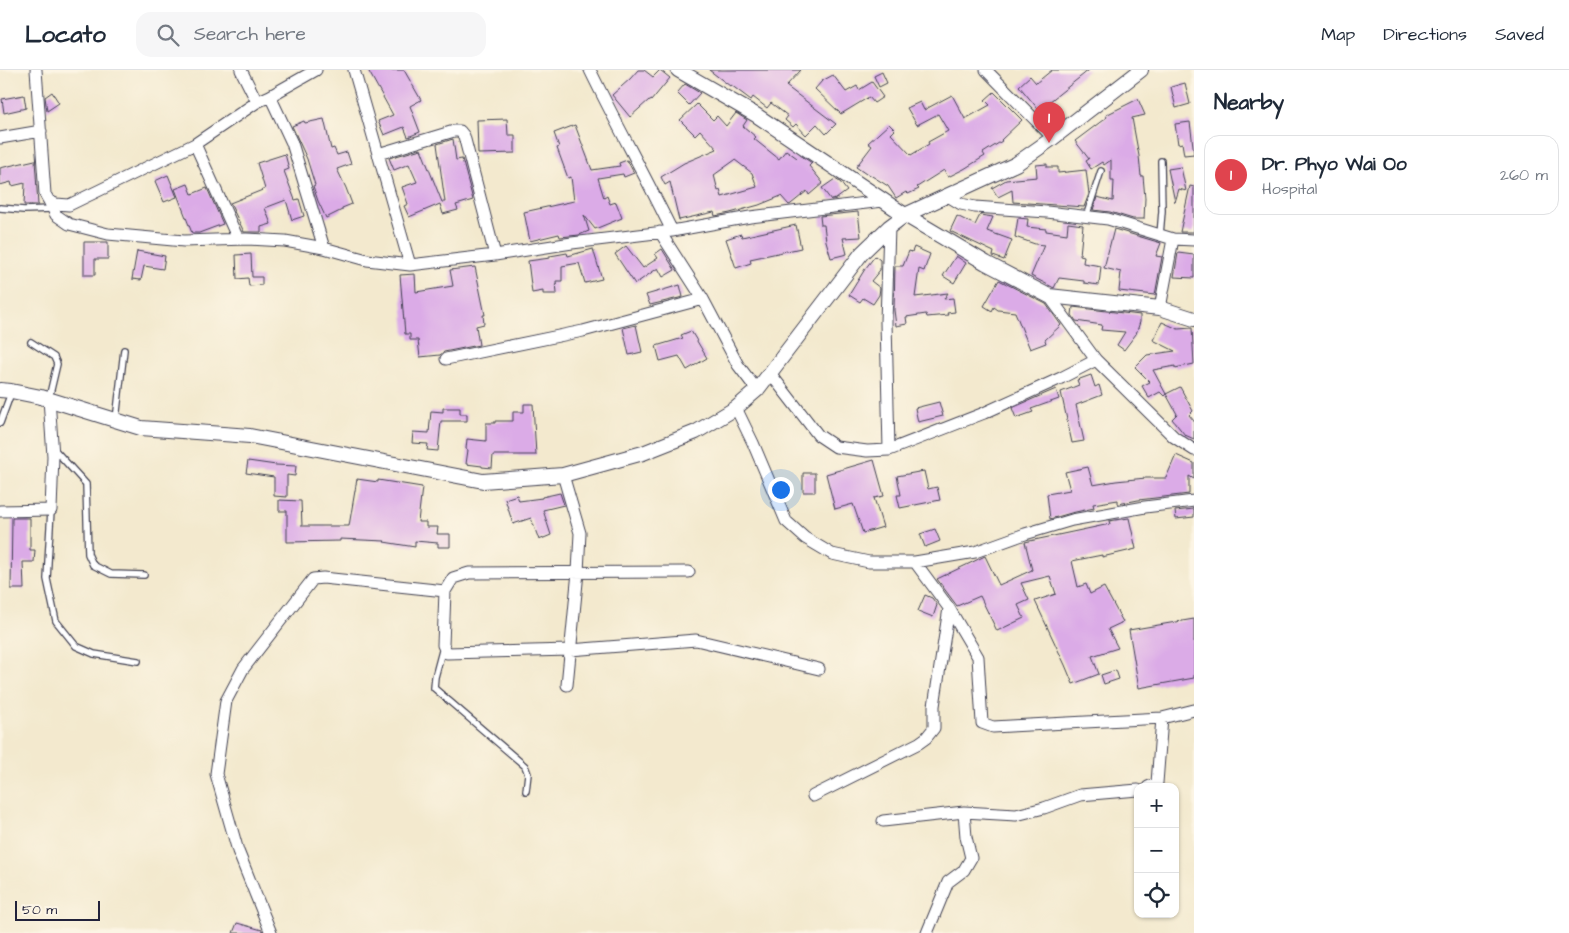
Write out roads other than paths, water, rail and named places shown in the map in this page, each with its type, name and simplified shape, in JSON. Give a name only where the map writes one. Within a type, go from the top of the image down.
[{"type":"street","points":[[36,70],[45,194],[56,215],[69,224],[108,234],[184,241],[238,239],[285,241],[324,248],[367,260],[410,265],[672,231],[750,217],[883,201]]},
{"type":"street","points":[[240,70],[257,102]]},
{"type":"street","points":[[50,205],[68,205],[195,144],[257,102],[316,70]]},
{"type":"street","points":[[354,70],[410,265]]},
{"type":"street","points":[[590,70],[672,231]]},
{"type":"street","points":[[678,70],[756,115],[905,215],[986,263],[1049,296],[1160,308],[1194,320]]},
{"type":"street","points":[[6,390],[49,399],[141,428],[250,436],[483,481],[563,475],[643,453],[696,432],[736,408],[757,390],[862,253],[905,215],[1016,164],[1141,70]]},
{"type":"street","points":[[993,72],[1053,138]]},
{"type":"street","points":[[270,96],[292,143],[324,248]]},
{"type":"street","points":[[0,138],[41,131]]},
{"type":"street","points":[[378,154],[454,131],[460,132],[464,136],[495,255]]},
{"type":"street","points":[[195,144],[238,239]]},
{"type":"street","points":[[948,196],[961,204],[975,207],[1047,212],[1108,220],[1172,239],[1194,240]]},
{"type":"street","points":[[889,450],[886,322],[890,227]]},
{"type":"street","points":[[660,232],[703,299],[738,365],[757,390]]},
{"type":"street","points":[[1160,308],[1172,239]]},
{"type":"street","points":[[1049,296],[1096,360],[1174,437],[1194,450]]},
{"type":"street","points":[[446,359],[583,331],[703,299]]},
{"type":"street","points":[[770,373],[818,435],[836,447],[867,451],[889,450],[984,413],[1096,360]]},
{"type":"street","points":[[0,511],[51,510],[52,446],[49,399]]},
{"type":"street","points":[[736,408],[754,443],[786,521],[805,538],[832,554],[869,562],[915,562],[975,552],[1072,520],[1145,507],[1194,501]]},
{"type":"street","points":[[563,475],[580,533],[567,685]]},
{"type":"street","points":[[915,562],[949,608],[978,657],[982,723],[993,727],[1162,718],[1194,710]]},
{"type":"street","points":[[689,572],[469,573],[453,578],[445,590],[443,646],[447,653],[570,650],[696,640],[819,669]]},
{"type":"street","points":[[271,933],[238,850],[216,774],[226,701],[243,669],[313,579],[322,578],[445,590]]},
{"type":"street","points":[[813,796],[919,742],[926,738],[934,728],[934,706],[949,608]]},
{"type":"street","points":[[1157,783],[1162,718]]},
{"type":"street","points":[[883,821],[964,812],[1016,815],[1044,808],[1080,795],[1134,790]]},
{"type":"street","points":[[927,933],[948,882],[964,870],[971,858],[966,836],[964,812]]},
{"type":"lane","points":[[1160,235],[1162,212],[1161,161]]},
{"type":"lane","points":[[1086,217],[1101,171]]},
{"type":"lane","points":[[0,208],[24,210],[50,205]]},
{"type":"lane","points":[[31,342],[54,357],[56,364],[49,399]]},
{"type":"lane","points":[[116,420],[124,350]]},
{"type":"lane","points":[[0,423],[6,390]]},
{"type":"lane","points":[[52,446],[86,484],[88,554],[93,565],[111,574],[144,575]]},
{"type":"lane","points":[[51,510],[47,579],[56,621],[76,646],[94,654],[138,661]]},
{"type":"lane","points":[[443,646],[434,677],[434,688],[525,766],[528,774],[526,791]]},
{"type":"place","name":"Dr. Phyo Wai Oo","points":[[1049,143]]}]
